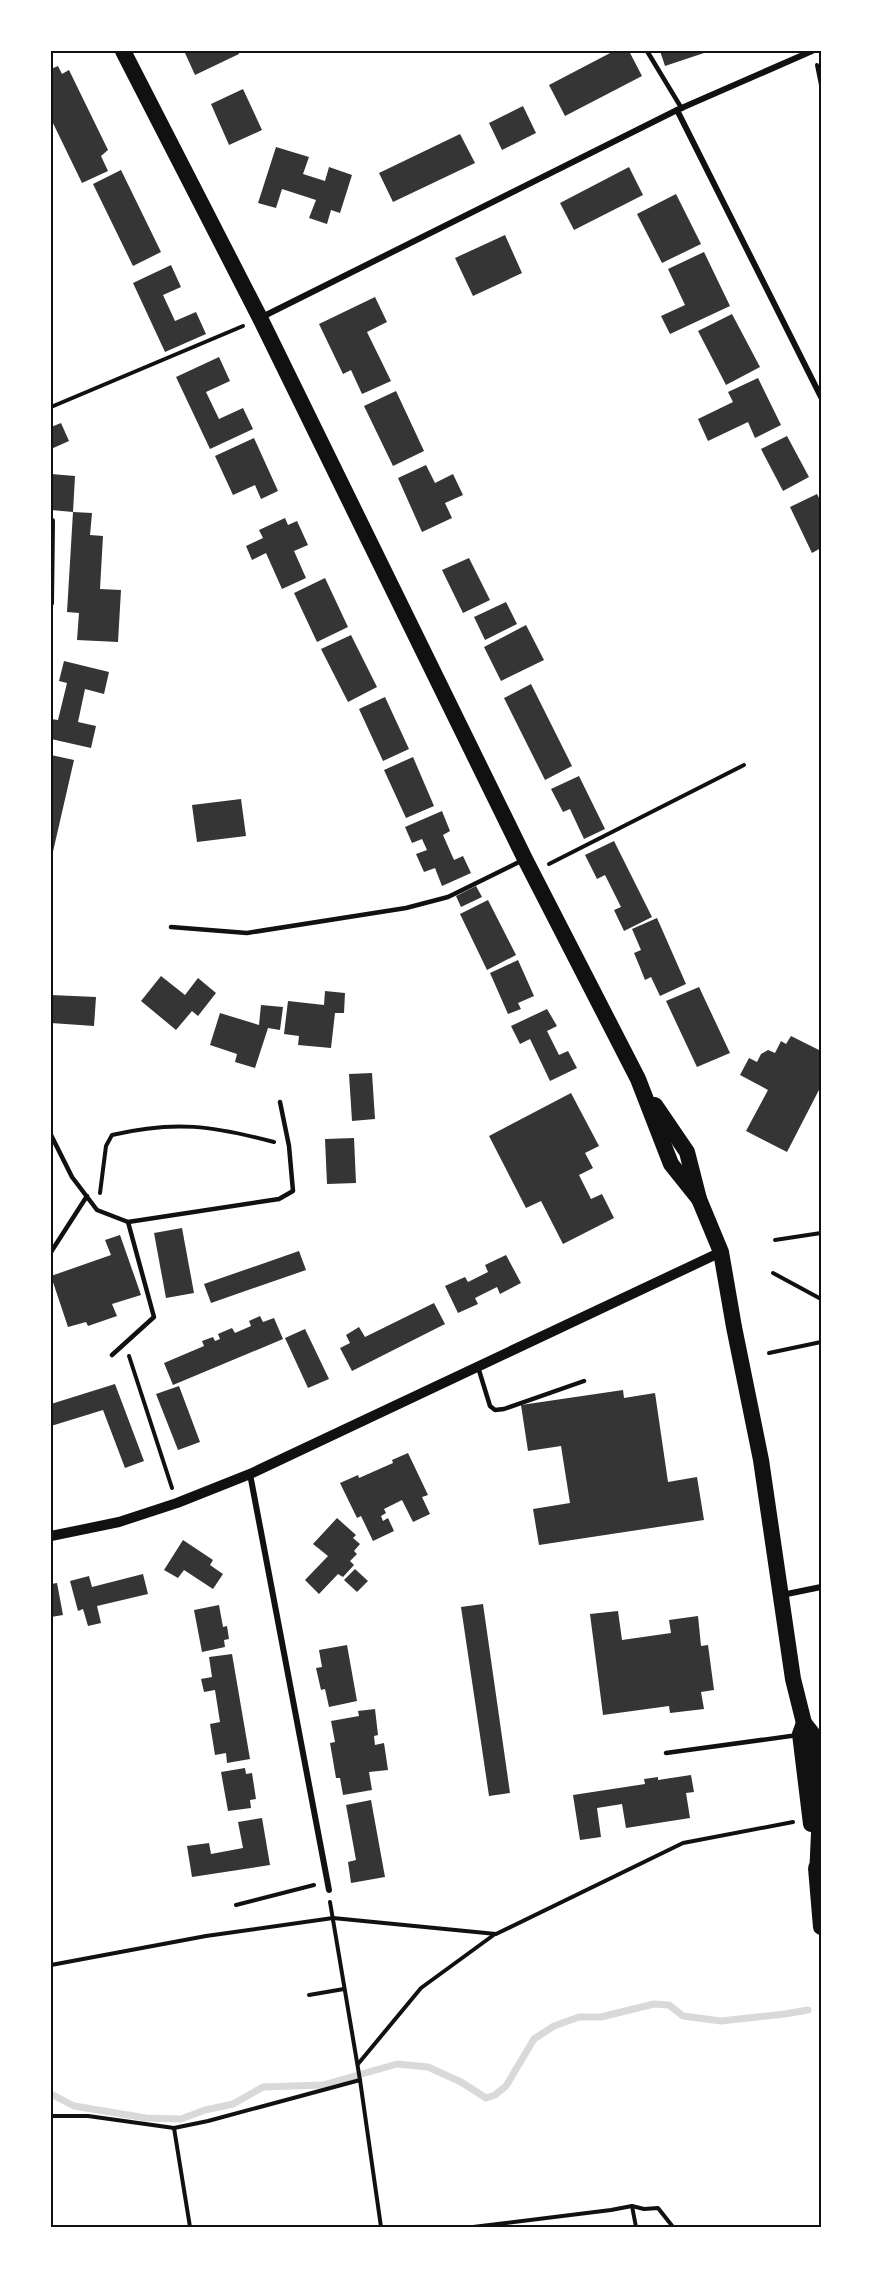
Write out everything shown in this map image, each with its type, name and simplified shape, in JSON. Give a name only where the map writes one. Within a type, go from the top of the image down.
[{"type":"highway","points":[[123,51],[260,318],[529,866],[638,1079],[687,1152],[699,1199],[721,1252],[735,1335],[761,1460],[802,1729],[819,1877],[821,1927]]},
{"type":"street","points":[[260,318],[680,110],[812,51]]},
{"type":"street","points":[[680,110],[821,397]]},
{"type":"street","points":[[51,603],[52,521]]},
{"type":"street","points":[[51,1536],[118,1522],[177,1503],[250,1474],[721,1252]]},
{"type":"street","points":[[250,1474],[328,1890]]},
{"type":"street","points":[[781,1595],[821,1587]]},
{"type":"lane","points":[[647,51],[680,110]]},
{"type":"lane","points":[[171,927],[247,933],[406,908],[448,897],[529,866]]},
{"type":"lane","points":[[51,1135],[72,1177],[97,1210],[128,1222],[279,1199],[293,1191],[289,1146],[280,1102]]},
{"type":"lane","points":[[51,1251],[87,1196]]},
{"type":"lane","points":[[112,1355],[154,1317],[128,1222]]},
{"type":"lane","points":[[478,1367],[490,1406],[495,1410],[504,1409],[584,1381]]},
{"type":"lane","points":[[666,1753],[802,1729]]},
{"type":"path","points":[[816,62],[821,85]]},
{"type":"path","points":[[51,407],[260,318]]},
{"type":"path","points":[[529,866],[744,765]]},
{"type":"path","points":[[97,1210],[106,1146],[112,1135],[165,1125],[204,1127],[289,1146]]},
{"type":"path","points":[[775,1240],[821,1233]]},
{"type":"path","points":[[773,1273],[821,1299]]},
{"type":"path","points":[[769,1353],[821,1342]]},
{"type":"path","points":[[125,1344],[177,1503]]},
{"type":"path","points":[[358,2066],[421,1988],[496,1934],[683,1843],[796,1821]]},
{"type":"path","points":[[236,1905],[326,1882]]},
{"type":"path","points":[[328,1890],[358,2066],[381,2227]]},
{"type":"path","points":[[51,1965],[206,1936],[333,1918],[496,1934]]},
{"type":"path","points":[[309,1995],[345,1989]]},
{"type":"path","points":[[51,2116],[88,2115],[174,2128],[360,2080]]},
{"type":"path","points":[[174,2128],[190,2227]]},
{"type":"path","points":[[632,2206],[636,2227]]},
{"type":"path","points":[[473,2227],[632,2206],[644,2209],[658,2208],[673,2227]]},
{"type":"building","points":[[189,51],[238,51],[239,54],[195,75],[185,53]]},
{"type":"building","points":[[614,51],[629,51],[642,76],[565,116],[549,85]]},
{"type":"building","points":[[660,51],[710,51],[665,66]]},
{"type":"building","points":[[58,66],[62,74],[69,70],[108,150],[101,156],[108,171],[82,183],[51,119],[51,69]]},
{"type":"building","points":[[243,89],[262,130],[229,145],[211,104]]},
{"type":"building","points":[[523,106],[536,133],[502,150],[489,123]]},
{"type":"building","points":[[460,134],[475,163],[393,202],[379,173]]},
{"type":"building","points":[[276,147],[309,157],[303,174],[325,181],[329,167],[352,175],[340,213],[331,210],[327,224],[309,218],[316,200],[282,189],[276,208],[258,203]]},
{"type":"building","points":[[629,167],[643,195],[574,230],[560,203]]},
{"type":"building","points":[[121,170],[161,252],[133,266],[93,184]]},
{"type":"building","points":[[676,194],[701,244],[662,263],[637,214]]},
{"type":"building","points":[[505,235],[522,273],[473,296],[455,258]]},
{"type":"building","points":[[704,252],[730,306],[670,334],[661,316],[685,305],[668,269]]},
{"type":"building","points":[[171,265],[181,287],[163,295],[175,321],[196,312],[206,334],[165,352],[133,283]]},
{"type":"building","points":[[375,297],[387,322],[367,332],[391,381],[362,394],[351,370],[343,374],[319,324]]},
{"type":"building","points":[[732,314],[760,367],[726,385],[698,331]]},
{"type":"building","points":[[219,357],[230,381],[206,392],[219,419],[243,408],[253,429],[210,449],[176,377]]},
{"type":"building","points":[[758,378],[781,425],[755,438],[748,422],[708,441],[698,419],[733,402],[728,392]]},
{"type":"building","points":[[396,391],[424,451],[393,466],[364,406]]},
{"type":"building","points":[[61,423],[69,441],[51,449],[51,427]]},
{"type":"building","points":[[787,436],[809,477],[783,491],[761,449]]},
{"type":"building","points":[[254,438],[278,491],[261,499],[255,485],[233,495],[215,456]]},
{"type":"building","points":[[426,465],[435,483],[453,474],[463,495],[445,503],[452,518],[422,532],[398,478]]},
{"type":"building","points":[[51,474],[75,476],[73,512],[51,510]]},
{"type":"building","points":[[817,494],[821,502],[821,548],[812,553],[790,507]]},
{"type":"building","points":[[73,512],[92,513],[90,535],[103,536],[100,589],[121,590],[118,642],[77,640],[79,613],[67,612]]},
{"type":"building","points":[[285,518],[288,525],[297,521],[308,545],[294,551],[306,578],[282,589],[266,553],[252,560],[246,546],[263,538],[259,530]]},
{"type":"building","points":[[469,558],[490,600],[463,613],[442,570]]},
{"type":"building","points":[[325,578],[348,627],[317,642],[294,593]]},
{"type":"building","points":[[506,602],[517,624],[485,640],[474,617]]},
{"type":"building","points":[[526,625],[544,660],[501,681],[484,647]]},
{"type":"building","points":[[351,635],[377,687],[348,702],[321,649]]},
{"type":"building","points":[[64,661],[109,672],[104,694],[85,689],[78,722],[96,726],[91,748],[51,739],[51,719],[58,720],[67,683],[59,681]]},
{"type":"building","points":[[531,684],[572,766],[545,780],[504,698]]},
{"type":"building","points":[[385,697],[409,749],[383,761],[359,709]]},
{"type":"building","points":[[51,755],[74,760],[52,856],[51,856]]},
{"type":"building","points":[[413,757],[434,806],[406,818],[384,770]]},
{"type":"building","points":[[579,776],[605,829],[584,839],[570,809],[563,812],[551,789]]},
{"type":"building","points":[[241,799],[246,836],[197,842],[192,805]]},
{"type":"building","points":[[442,811],[450,831],[443,835],[454,860],[463,856],[471,873],[442,886],[435,868],[424,872],[416,854],[427,850],[422,839],[412,843],[405,827]]},
{"type":"building","points":[[614,841],[652,917],[624,931],[614,910],[621,907],[605,875],[597,879],[585,855]]},
{"type":"building","points":[[476,886],[482,897],[461,907],[456,896]]},
{"type":"building","points":[[488,900],[516,955],[487,970],[460,914]]},
{"type":"building","points":[[657,918],[686,984],[660,996],[651,977],[645,980],[634,953],[641,950],[632,929]]},
{"type":"building","points":[[518,960],[534,996],[518,1003],[521,1009],[508,1014],[490,973]]},
{"type":"building","points":[[161,976],[185,995],[198,978],[216,993],[198,1016],[192,1011],[176,1030],[141,1001]]},
{"type":"building","points":[[699,987],[730,1053],[697,1067],[666,1001]]},
{"type":"building","points":[[325,991],[345,993],[344,1013],[335,1013],[331,1048],[298,1045],[299,1036],[284,1034],[288,1001],[324,1005]]},
{"type":"building","points":[[51,995],[96,997],[94,1026],[51,1023]]},
{"type":"building","points":[[261,1005],[283,1007],[280,1030],[268,1028],[255,1068],[235,1062],[237,1054],[210,1045],[220,1013],[259,1025]]},
{"type":"building","points":[[547,1009],[557,1026],[547,1031],[559,1055],[568,1051],[577,1068],[550,1081],[530,1039],[520,1044],[511,1026]]},
{"type":"building","points":[[791,1036],[821,1051],[821,1086],[787,1152],[746,1131],[768,1090],[740,1075],[749,1058],[757,1062],[761,1054],[768,1050],[775,1053],[781,1041],[786,1044]]},
{"type":"building","points":[[372,1073],[375,1119],[352,1121],[349,1074]]},
{"type":"building","points":[[571,1093],[599,1146],[585,1153],[593,1168],[579,1175],[591,1199],[602,1194],[614,1218],[563,1244],[541,1201],[526,1208],[489,1136]]},
{"type":"building","points":[[354,1138],[356,1183],[327,1184],[325,1139]]},
{"type":"building","points":[[182,1228],[194,1293],[166,1298],[154,1233]]},
{"type":"building","points":[[120,1235],[141,1295],[112,1304],[117,1316],[88,1326],[86,1322],[68,1327],[51,1276],[111,1255],[105,1240]]},
{"type":"building","points":[[299,1251],[306,1270],[211,1303],[204,1284]]},
{"type":"building","points":[[506,1255],[521,1283],[500,1294],[497,1287],[475,1298],[478,1304],[458,1313],[445,1286],[465,1277],[468,1282],[488,1272],[485,1265]]},
{"type":"building","points":[[434,1303],[445,1324],[352,1371],[340,1348],[350,1343],[346,1335],[359,1327],[365,1337]]},
{"type":"building","points":[[260,1316],[263,1322],[274,1318],[283,1339],[173,1385],[164,1363],[204,1346],[202,1341],[213,1337],[215,1341],[220,1339],[218,1334],[232,1328],[235,1333],[251,1326],[249,1321]]},
{"type":"building","points":[[305,1329],[329,1379],[308,1388],[285,1338]]},
{"type":"building","points":[[115,1384],[144,1461],[125,1468],[103,1410],[51,1426],[51,1404]]},
{"type":"building","points":[[179,1386],[200,1442],[178,1450],[156,1394]]},
{"type":"building","points":[[623,1390],[624,1398],[655,1393],[668,1482],[697,1477],[704,1520],[539,1545],[533,1509],[570,1503],[561,1446],[528,1451],[521,1405]]},
{"type":"building","points":[[408,1453],[428,1495],[422,1497],[430,1514],[413,1522],[402,1500],[384,1509],[386,1513],[381,1516],[383,1521],[388,1518],[394,1531],[373,1541],[361,1516],[357,1518],[340,1483],[358,1475],[359,1478],[393,1463],[392,1460]]},
{"type":"building","points":[[337,1518],[356,1535],[353,1538],[360,1544],[354,1551],[357,1554],[350,1561],[354,1565],[343,1577],[338,1574],[319,1594],[305,1580],[328,1556],[313,1544]]},
{"type":"building","points":[[183,1540],[213,1560],[210,1565],[223,1574],[213,1589],[184,1570],[178,1578],[164,1570]]},
{"type":"building","points":[[355,1569],[368,1581],[357,1592],[344,1580]]},
{"type":"building","points":[[143,1574],[148,1594],[97,1606],[101,1623],[88,1626],[83,1609],[78,1611],[70,1581],[89,1576],[92,1587]]},
{"type":"building","points":[[57,1583],[63,1615],[51,1617],[51,1584]]},
{"type":"building","points":[[483,1604],[510,1793],[489,1796],[461,1607]]},
{"type":"building","points":[[219,1605],[223,1627],[227,1626],[229,1639],[224,1640],[225,1647],[202,1652],[194,1610]]},
{"type":"building","points":[[618,1611],[622,1640],[671,1633],[669,1620],[698,1616],[701,1646],[708,1645],[714,1690],[701,1692],[704,1709],[670,1713],[669,1706],[603,1715],[590,1614]]},
{"type":"building","points":[[347,1645],[357,1701],[329,1707],[325,1689],[321,1690],[316,1668],[322,1667],[319,1650]]},
{"type":"building","points":[[232,1654],[250,1759],[227,1763],[226,1753],[215,1755],[210,1724],[220,1722],[215,1690],[204,1692],[201,1679],[212,1677],[209,1657]]},
{"type":"building","points":[[375,1709],[378,1735],[374,1736],[375,1745],[384,1743],[388,1770],[369,1772],[372,1790],[343,1795],[340,1778],[336,1778],[330,1743],[335,1742],[331,1721],[359,1716],[358,1711]]},
{"type":"building","points":[[245,1768],[246,1774],[252,1773],[256,1799],[250,1800],[251,1808],[228,1811],[221,1772]]},
{"type":"building","points":[[691,1775],[694,1792],[686,1793],[690,1818],[626,1828],[622,1804],[597,1808],[601,1837],[580,1840],[573,1795],[645,1784],[644,1779],[658,1777],[658,1780]]},
{"type":"building","points":[[371,1800],[385,1877],[351,1883],[348,1862],[356,1860],[346,1805]]},
{"type":"building","points":[[262,1818],[270,1865],[192,1877],[187,1846],[209,1843],[211,1854],[243,1848],[238,1822]]},
{"type":"waterway","points":[[51,2094],[74,2106],[146,2118],[181,2119],[205,2110],[233,2104],[263,2087],[323,2085],[397,2064],[428,2067],[461,2082],[486,2098],[495,2095],[506,2086],[534,2039],[554,2026],[579,2017],[601,2017],[654,2004],[669,2005],[683,2016],[721,2021],[808,2010]]}]
